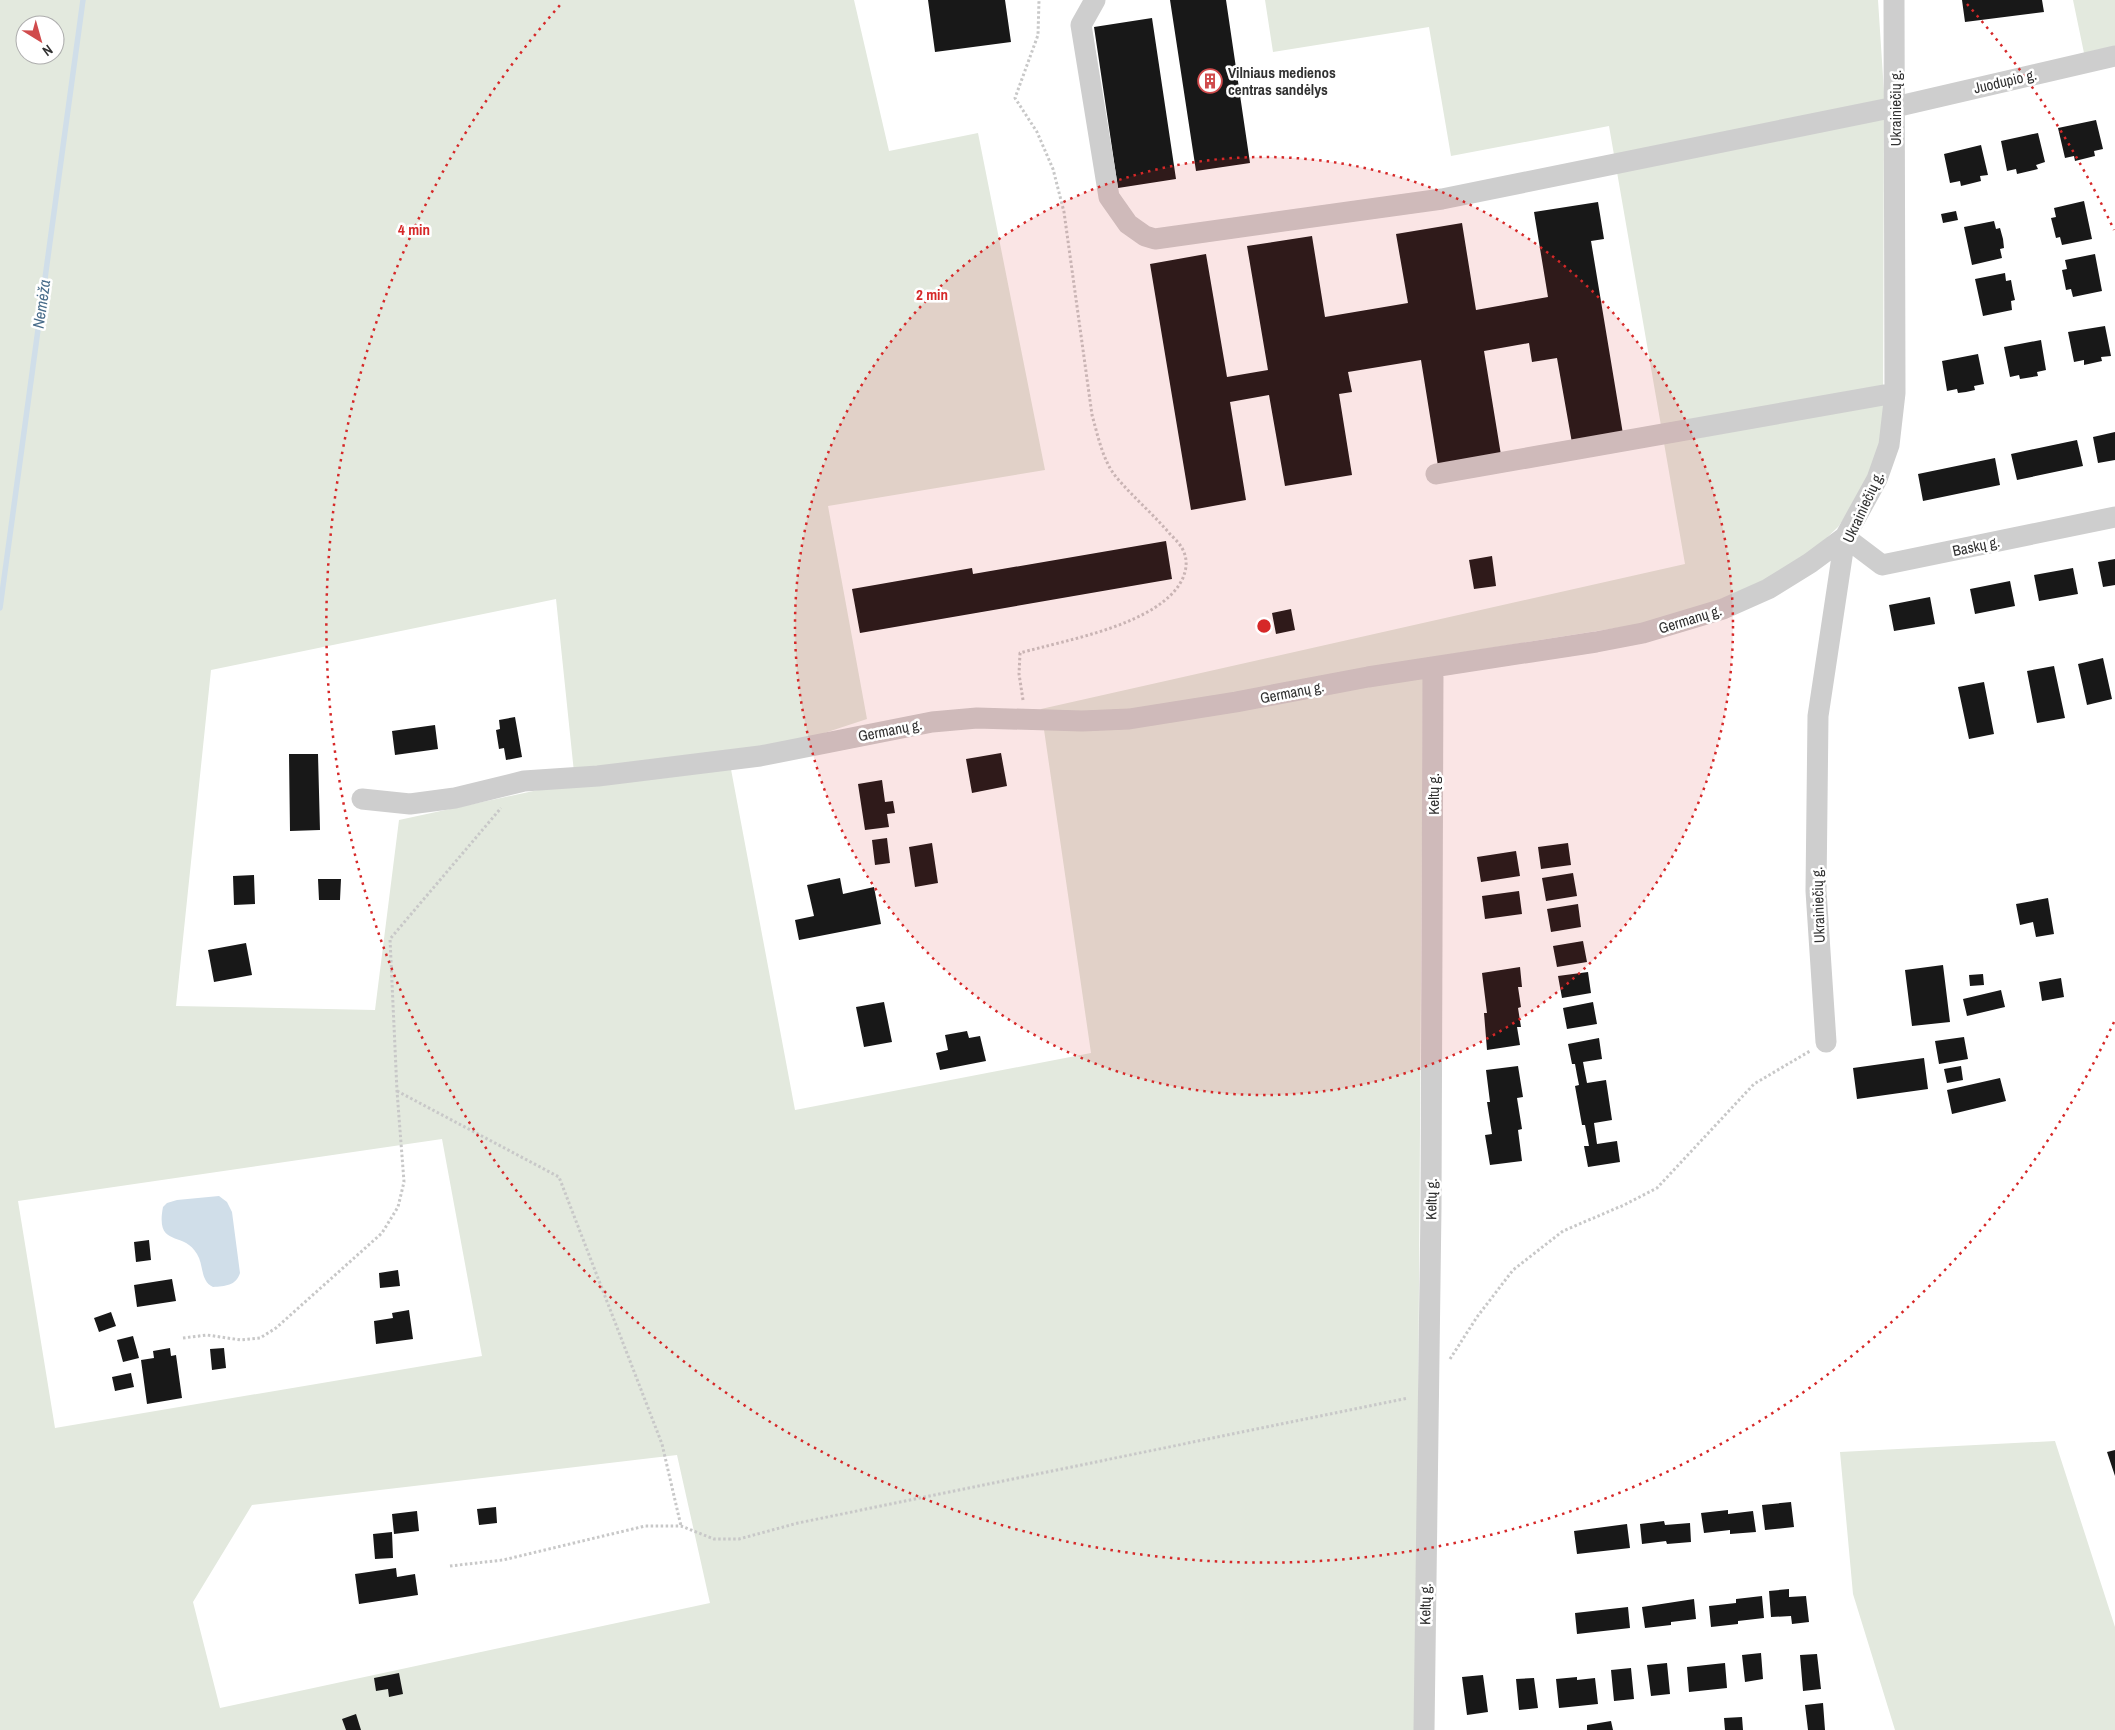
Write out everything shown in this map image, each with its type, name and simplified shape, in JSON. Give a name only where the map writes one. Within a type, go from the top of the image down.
[{"type":"street","name":"Juodupio g.","points":[[1095,0],[1081,25],[1110,197],[1128,224],[1144,236],[1155,239],[1442,199],[1895,107],[2115,56]]},
{"type":"street","name":"Ukrainiečių g.","points":[[1826,1042],[1816,891],[1818,716],[1845,537],[1877,480],[1889,445],[1895,394],[1894,0]]},
{"type":"street","points":[[1436,474],[1895,394]]},
{"type":"street","name":"Baskų g.","points":[[1845,537],[1882,565],[2115,517]]},
{"type":"street","name":"Germanų g.","points":[[362,799],[410,804],[455,798],[524,781],[598,776],[716,762],[799,749],[932,722],[977,718],[1082,721],[1129,719],[1433,667],[1596,642],[1684,622],[1723,609],[1768,589],[1810,563],[1845,537]]},
{"type":"street","name":"Keltų g.","points":[[1424,1730],[1431,1207],[1433,667]]},
{"type":"path","points":[[1026,718],[1018,674],[1020,653],[1122,624],[1152,611],[1169,598],[1180,583],[1186,571],[1187,560],[1182,548],[1150,511],[1116,477],[1101,447],[1092,415],[1064,212],[1053,169],[1037,132],[1015,98],[1038,35],[1039,0]]},
{"type":"path","points":[[183,1338],[207,1336],[241,1340],[260,1338],[276,1328],[382,1233],[398,1208],[404,1182],[397,1091],[390,938],[524,781]]},
{"type":"path","points":[[1447,1363],[1477,1317],[1513,1270],[1562,1231],[1624,1205],[1657,1188],[1754,1084],[1826,1042]]},
{"type":"path","points":[[397,1091],[560,1177],[662,1444],[681,1526]]},
{"type":"path","points":[[450,1566],[503,1560],[645,1526],[681,1526],[714,1539],[739,1539],[798,1523],[1427,1394]]},
{"type":"shaded area","points":[[0,0],[854,0],[889,151],[978,133],[1045,470],[828,506],[867,719],[730,764],[795,1110],[1091,1053],[1041,709],[1685,564],[1609,126],[1451,156],[1429,27],[1273,52],[1265,0],[1878,0],[1884,92],[1883,426],[1875,466],[1859,497],[1838,527],[1816,548],[1786,569],[1739,593],[1654,622],[1433,657],[1423,682],[1416,1730],[0,1730]],"holes":[[[556,599],[575,782],[399,820],[375,1010],[176,1006],[211,670]],[[442,1139],[482,1356],[55,1428],[18,1201]],[[677,1455],[710,1603],[220,1708],[193,1602],[252,1505]]]},
{"type":"shaded area","points":[[2073,0],[2115,0],[2115,46],[2084,53]]},
{"type":"shaded area","points":[[219,1196],[227,1202],[232,1212],[240,1273],[233,1283],[226,1286],[213,1287],[204,1277],[197,1254],[185,1242],[167,1234],[163,1229],[162,1220],[163,1207],[167,1203],[177,1200]]},
{"type":"shaded area","points":[[2055,1441],[2115,1627],[2115,1730],[1895,1730],[1853,1594],[1840,1452]]},
{"type":"building","points":[[928,0],[1005,0],[1011,42],[935,52]]},
{"type":"building","name":"Vilniaus medienos centras sandėlys","points":[[1170,0],[1226,0],[1250,163],[1196,171]]},
{"type":"building","points":[[1962,0],[2042,0],[2044,12],[1965,22]]},
{"type":"building","points":[[1152,18],[1176,179],[1118,188],[1094,27]]},
{"type":"building","points":[[2096,120],[2103,149],[2094,151],[2095,156],[2075,161],[2074,156],[2065,158],[2058,128]]},
{"type":"building","points":[[2038,133],[2045,162],[2036,165],[2038,169],[2017,174],[2016,169],[2007,171],[2001,141]]},
{"type":"building","points":[[1981,145],[1988,175],[1980,176],[1981,181],[1961,186],[1960,181],[1950,183],[1944,154]]},
{"type":"building","points":[[2084,201],[2092,239],[2062,245],[2060,237],[2056,238],[2051,218],[2056,217],[2054,208]]},
{"type":"building","points":[[1598,202],[1604,239],[1591,241],[1623,434],[1572,443],[1557,358],[1532,362],[1529,343],[1484,351],[1501,455],[1438,466],[1421,360],[1348,372],[1352,392],[1339,394],[1352,475],[1285,486],[1269,395],[1230,402],[1246,500],[1191,510],[1150,264],[1206,254],[1227,377],[1268,370],[1247,246],[1312,236],[1325,317],[1408,303],[1396,234],[1462,223],[1476,310],[1548,297],[1534,212]]},
{"type":"building","points":[[1956,211],[1958,220],[1943,223],[1941,214]]},
{"type":"building","points":[[1994,221],[1996,229],[2000,228],[2003,239],[2004,248],[2000,249],[2002,258],[1972,265],[1964,227]]},
{"type":"building","points":[[2095,254],[2102,291],[2073,297],[2071,289],[2066,290],[2062,270],[2067,269],[2065,260]]},
{"type":"building","points":[[2005,273],[2006,281],[2011,280],[2015,300],[2011,301],[2012,310],[1983,316],[1975,279]]},
{"type":"building","points":[[2105,326],[2111,356],[2101,357],[2102,361],[2084,365],[2084,360],[2074,362],[2068,332]]},
{"type":"building","points":[[2041,340],[2046,370],[2037,372],[2038,376],[2020,379],[2019,375],[2010,377],[2004,347]]},
{"type":"building","points":[[1978,354],[1984,384],[1974,386],[1975,390],[1966,392],[1958,393],[1957,389],[1947,391],[1942,361]]},
{"type":"building","points":[[2115,432],[2115,460],[2098,463],[2093,437]]},
{"type":"building","points":[[2077,440],[2083,466],[2017,480],[2011,454]]},
{"type":"building","points":[[1995,458],[2000,485],[1923,501],[1918,474]]},
{"type":"building","points":[[1166,541],[1172,579],[860,633],[852,589],[972,568],[973,574]]},
{"type":"building","points":[[1492,556],[1496,586],[1474,589],[1469,560]]},
{"type":"building","points":[[2115,559],[2115,585],[2103,587],[2098,562]]},
{"type":"building","points":[[2073,568],[2078,594],[2039,601],[2034,575]]},
{"type":"building","points":[[2010,581],[2015,606],[1975,614],[1970,589]]},
{"type":"building","points":[[1930,597],[1935,624],[1894,631],[1889,605]]},
{"type":"building","points":[[1291,609],[1295,630],[1276,634],[1272,613]]},
{"type":"building","points":[[2103,658],[2112,699],[2087,705],[2078,664]]},
{"type":"building","points":[[2054,666],[2065,718],[2037,723],[2027,671]]},
{"type":"building","points":[[1984,682],[1994,734],[1969,739],[1958,687]]},
{"type":"building","points":[[515,717],[522,757],[506,760],[504,748],[499,749],[496,730],[500,729],[499,720]]},
{"type":"building","points":[[435,725],[438,749],[395,755],[392,731]]},
{"type":"building","points":[[1001,753],[1007,786],[972,793],[966,759]]},
{"type":"building","points":[[289,754],[318,754],[320,830],[290,831]]},
{"type":"building","points":[[882,780],[885,802],[893,801],[895,813],[887,814],[889,827],[865,830],[858,784]]},
{"type":"building","points":[[887,838],[890,863],[875,865],[872,840]]},
{"type":"building","points":[[932,843],[938,883],[915,887],[909,847]]},
{"type":"building","points":[[1568,843],[1571,865],[1541,869],[1538,847]]},
{"type":"building","points":[[1516,851],[1520,876],[1481,882],[1477,857]]},
{"type":"building","points":[[1573,873],[1577,896],[1546,901],[1542,878]]},
{"type":"building","points":[[254,875],[255,904],[234,905],[233,876]]},
{"type":"building","points":[[840,878],[843,894],[874,887],[881,924],[799,940],[795,920],[814,916],[807,885]]},
{"type":"building","points":[[318,879],[341,879],[340,900],[319,900]]},
{"type":"building","points":[[1519,891],[1522,914],[1485,919],[1482,896]]},
{"type":"building","points":[[2048,898],[2054,934],[2036,937],[2033,922],[2020,925],[2016,904]]},
{"type":"building","points":[[1578,904],[1581,927],[1551,932],[1547,909]]},
{"type":"building","points":[[1583,941],[1587,962],[1557,967],[1553,946]]},
{"type":"building","points":[[246,943],[252,975],[214,982],[208,950]]},
{"type":"building","points":[[1943,965],[1950,1022],[1912,1026],[1905,970]]},
{"type":"building","points":[[1520,967],[1522,987],[1518,987],[1521,1007],[1518,1008],[1521,1027],[1517,1027],[1520,1045],[1487,1050],[1484,1013],[1487,1013],[1482,973]]},
{"type":"building","points":[[1588,972],[1591,993],[1562,998],[1558,976]]},
{"type":"building","points":[[1983,974],[1984,985],[1970,986],[1969,975]]},
{"type":"building","points":[[2061,978],[2064,997],[2042,1001],[2039,982]]},
{"type":"building","points":[[2001,990],[2005,1007],[1967,1016],[1963,999]]},
{"type":"building","points":[[884,1002],[892,1042],[864,1047],[856,1007]]},
{"type":"building","points":[[1593,1002],[1597,1024],[1567,1029],[1563,1008]]},
{"type":"building","points":[[967,1031],[969,1038],[980,1036],[986,1061],[940,1070],[936,1053],[948,1050],[945,1035]]},
{"type":"building","points":[[1964,1037],[1968,1059],[1939,1064],[1935,1041]]},
{"type":"building","points":[[1599,1038],[1602,1059],[1583,1062],[1587,1083],[1606,1080],[1612,1120],[1594,1123],[1597,1144],[1617,1141],[1620,1162],[1588,1167],[1584,1146],[1589,1146],[1585,1125],[1582,1125],[1575,1086],[1579,1085],[1575,1064],[1572,1064],[1568,1044]]},
{"type":"building","points":[[1924,1058],[1928,1089],[1857,1099],[1853,1068]]},
{"type":"building","points":[[1518,1066],[1523,1097],[1517,1098],[1522,1129],[1518,1130],[1522,1161],[1490,1165],[1485,1135],[1492,1134],[1487,1102],[1490,1102],[1486,1070]]},
{"type":"building","points":[[1961,1066],[1963,1080],[1947,1083],[1944,1069]]},
{"type":"building","points":[[2000,1078],[2006,1101],[1952,1114],[1947,1090]]},
{"type":"building","points":[[149,1240],[151,1260],[136,1262],[134,1242]]},
{"type":"building","points":[[398,1270],[400,1286],[380,1288],[379,1273]]},
{"type":"building","points":[[172,1279],[176,1301],[137,1307],[134,1285]]},
{"type":"building","points":[[409,1310],[413,1339],[376,1344],[374,1321],[393,1318],[392,1313]]},
{"type":"building","points":[[111,1312],[116,1326],[99,1332],[94,1318]]},
{"type":"building","points":[[133,1336],[139,1358],[123,1362],[117,1340]]},
{"type":"building","points":[[170,1348],[171,1356],[176,1355],[182,1398],[147,1404],[141,1360],[154,1358],[153,1351]]},
{"type":"building","points":[[224,1348],[226,1368],[212,1370],[210,1349]]},
{"type":"building","points":[[131,1373],[134,1387],[115,1391],[112,1377]]},
{"type":"building","points":[[2115,1450],[2115,1476],[2107,1452]]},
{"type":"building","points":[[1791,1502],[1794,1527],[1765,1530],[1762,1505]]},
{"type":"building","points":[[496,1507],[497,1523],[479,1525],[477,1509]]},
{"type":"building","points":[[1728,1510],[1728,1514],[1753,1511],[1756,1532],[1730,1534],[1730,1530],[1704,1533],[1701,1513]]},
{"type":"building","points":[[417,1511],[419,1531],[394,1534],[392,1514]]},
{"type":"building","points":[[1664,1521],[1665,1525],[1690,1523],[1691,1542],[1667,1544],[1666,1541],[1642,1544],[1640,1524]]},
{"type":"building","points":[[1627,1524],[1630,1548],[1577,1554],[1574,1531]]},
{"type":"building","points":[[392,1532],[393,1558],[375,1559],[373,1534]]},
{"type":"building","points":[[396,1568],[397,1577],[415,1574],[418,1595],[359,1604],[355,1574]]},
{"type":"building","points":[[1789,1589],[1789,1597],[1806,1596],[1809,1622],[1792,1624],[1791,1616],[1771,1617],[1769,1591]]},
{"type":"building","points":[[1762,1596],[1764,1618],[1738,1621],[1738,1624],[1711,1627],[1709,1606],[1736,1603],[1736,1599]]},
{"type":"building","points":[[1694,1599],[1696,1619],[1671,1622],[1671,1625],[1645,1628],[1642,1607]]},
{"type":"building","points":[[1628,1607],[1630,1628],[1577,1634],[1575,1613]]},
{"type":"building","points":[[1761,1653],[1763,1679],[1745,1682],[1742,1655]]},
{"type":"building","points":[[1817,1654],[1821,1689],[1803,1691],[1800,1655]]},
{"type":"building","points":[[1667,1663],[1670,1694],[1651,1696],[1647,1665]]},
{"type":"building","points":[[1725,1663],[1727,1688],[1689,1692],[1687,1667]]},
{"type":"building","points":[[1631,1668],[1634,1699],[1614,1701],[1611,1670]]},
{"type":"building","points":[[399,1673],[403,1694],[389,1697],[388,1689],[376,1691],[374,1678]]},
{"type":"building","points":[[1483,1675],[1488,1712],[1467,1715],[1462,1677]]},
{"type":"building","points":[[1577,1677],[1577,1680],[1595,1678],[1598,1704],[1559,1708],[1556,1679]]},
{"type":"building","points":[[1534,1678],[1538,1708],[1519,1710],[1516,1679]]},
{"type":"building","points":[[1823,1703],[1825,1730],[1808,1730],[1805,1705]]},
{"type":"building","points":[[356,1714],[361,1730],[346,1730],[342,1719]]},
{"type":"building","points":[[1742,1717],[1743,1730],[1725,1730],[1724,1718]]},
{"type":"building","points":[[1611,1721],[1613,1730],[1587,1730],[1587,1725]]},
{"type":"waterway","name":"Nemėža","points":[[0,608],[83,0]]},
{"type":"place","name":"Vilniaus medienos centras sandėlys","points":[[1210,81]]}]
